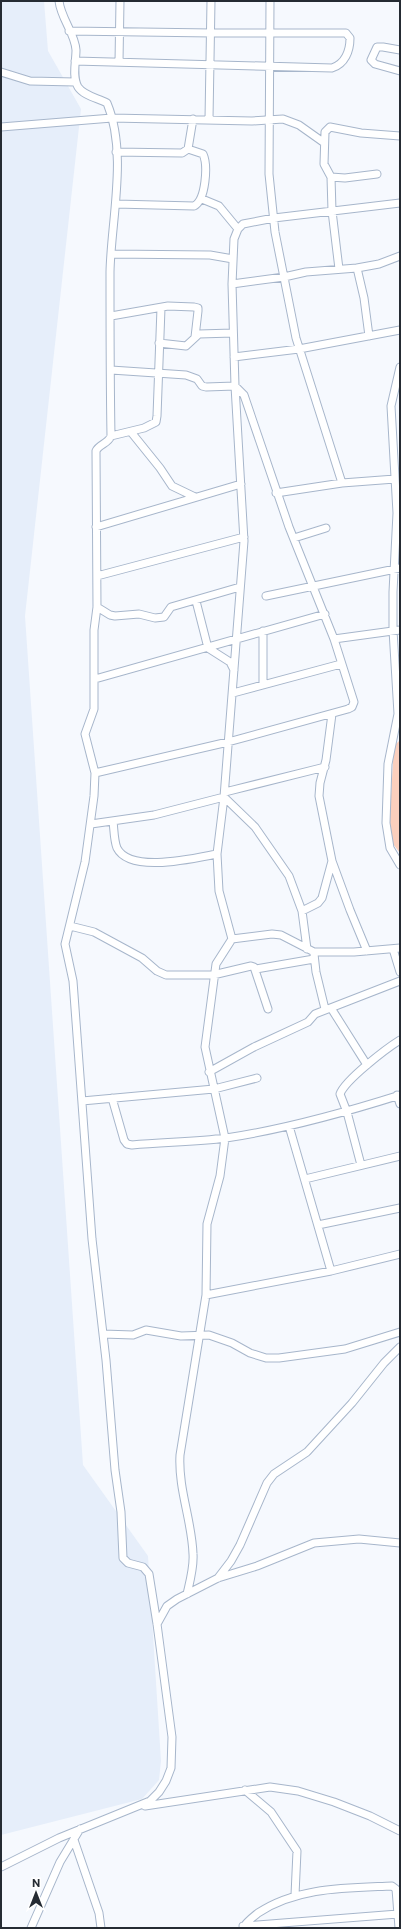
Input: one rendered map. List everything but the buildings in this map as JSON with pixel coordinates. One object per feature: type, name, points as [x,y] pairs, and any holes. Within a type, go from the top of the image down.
[{"type":"street","points":[[1,1867],[29,1852],[80,1829],[139,1807],[150,1801],[159,1792],[166,1781],[171,1768],[172,1737],[158,1624],[148,1574],[143,1567],[128,1563],[123,1558],[122,1512],[115,1470],[103,1334],[92,1239],[73,981],[64,944],[86,862],[94,796],[95,773],[85,734],[94,709],[94,630],[97,607],[96,451],[98,446],[105,443],[110,436],[111,254],[117,177],[112,118],[107,103],[78,89],[76,82],[74,40],[60,10],[59,1]]},
{"type":"street","points":[[119,62],[120,1]]},
{"type":"street","points":[[209,119],[212,33],[211,1]]},
{"type":"street","points":[[270,1],[268,66],[269,174],[274,218],[284,277],[299,349],[342,483]]},
{"type":"street","points":[[69,31],[346,33],[350,38],[350,47],[344,60],[337,67],[332,68],[75,61]]},
{"type":"street","points":[[400,50],[377,47],[371,60],[375,64],[400,71]]},
{"type":"street","points":[[1,72],[30,81],[76,82]]},
{"type":"street","points":[[1,127],[112,118],[291,120],[323,142]]},
{"type":"street","points":[[116,152],[182,153],[188,149],[194,119]]},
{"type":"street","points":[[339,269],[332,211],[331,177],[324,164],[324,132],[330,127],[361,133],[400,136]]},
{"type":"street","points":[[116,204],[194,206],[202,199],[205,159],[203,154],[188,149]]},
{"type":"street","points":[[331,177],[345,178],[377,174]]},
{"type":"street","points":[[202,199],[219,206],[238,229]]},
{"type":"street","points":[[187,1594],[194,1554],[179,1470],[206,1295],[207,1224],[220,1176],[225,1138],[209,1072],[205,1047],[209,1028],[216,964],[232,939],[219,892],[217,854],[233,693],[244,537],[233,333],[232,284],[234,239],[238,229],[244,224],[274,218],[400,202]]},
{"type":"street","points":[[111,254],[210,255],[233,259]]},
{"type":"street","points":[[232,284],[284,277],[306,272],[357,268],[379,264],[400,256]]},
{"type":"street","points":[[357,268],[365,306],[369,336]]},
{"type":"street","points":[[111,316],[161,308],[198,308],[195,337]]},
{"type":"street","points":[[110,436],[131,432],[152,425],[156,422],[161,308]]},
{"type":"street","points":[[234,357],[299,349],[400,330]]},
{"type":"street","points":[[159,343],[186,346],[199,334],[233,333]]},
{"type":"street","points":[[400,367],[391,406],[399,532],[396,630],[398,714],[397,735],[388,764],[386,823],[390,848],[400,865]]},
{"type":"street","points":[[95,773],[228,742],[332,714],[352,707],[354,702],[325,614],[276,493],[248,403],[244,395],[235,386],[206,387],[191,376],[110,370]]},
{"type":"street","points":[[131,432],[160,468],[172,486],[195,497]]},
{"type":"street","points":[[393,442],[400,439]]},
{"type":"street","points":[[276,493],[342,483],[397,482]]},
{"type":"street","points":[[96,527],[241,484]]},
{"type":"street","points":[[294,538],[326,528]]},
{"type":"street","points":[[96,576],[244,537]]},
{"type":"street","points":[[266,596],[397,569]]},
{"type":"street","points":[[97,607],[110,615],[115,616],[143,615],[158,618],[164,617],[171,607],[240,587]]},
{"type":"street","points":[[196,601],[208,648],[230,662],[234,671]]},
{"type":"street","points":[[95,679],[325,614]]},
{"type":"street","points":[[334,639],[396,630]]},
{"type":"street","points":[[263,631],[263,685]]},
{"type":"street","points":[[233,693],[341,664]]},
{"type":"street","points":[[332,714],[325,767],[320,783],[319,796],[332,861],[367,951]]},
{"type":"street","points":[[91,824],[154,815],[325,767]]},
{"type":"street","points":[[224,795],[255,827],[289,876],[302,911],[328,1009],[367,1065]]},
{"type":"street","points":[[112,821],[117,848],[123,855],[134,860],[162,864],[217,854]]},
{"type":"street","points":[[302,911],[318,903],[322,898],[332,861]]},
{"type":"street","points":[[70,926],[94,932],[142,958],[157,971],[166,975],[214,975],[251,966],[256,969],[268,1009]]},
{"type":"street","points":[[232,939],[272,934],[281,935],[312,953]]},
{"type":"street","points":[[256,969],[312,953],[367,951],[396,948],[400,972]]},
{"type":"street","points":[[209,1072],[254,1047],[308,1022],[315,1014],[400,981]]},
{"type":"street","points":[[361,1165],[347,1112],[341,1098],[341,1091],[386,1048],[400,1040]]},
{"type":"street","points":[[82,1101],[214,1088],[257,1078]]},
{"type":"street","points":[[112,1098],[124,1140],[127,1144],[225,1138],[289,1126],[347,1112],[399,1095],[400,1104]]},
{"type":"street","points":[[289,1126],[331,1271]]},
{"type":"street","points":[[305,1179],[400,1156]]},
{"type":"street","points":[[318,1225],[400,1208]]},
{"type":"street","points":[[206,1295],[331,1271],[400,1254]]},
{"type":"street","points":[[103,1334],[133,1336],[146,1330],[181,1336],[210,1335],[232,1343],[250,1353],[266,1358],[279,1358],[345,1349],[400,1332]]},
{"type":"street","points":[[218,1578],[231,1561],[240,1545],[267,1483],[274,1474],[306,1452],[352,1403],[384,1363],[400,1347]]},
{"type":"street","points":[[158,1624],[167,1606],[187,1594],[218,1578],[257,1566],[314,1543],[359,1539],[400,1544]]},
{"type":"street","points":[[139,1807],[245,1790],[270,1788],[298,1791],[334,1802],[370,1816],[400,1831]]},
{"type":"street","points":[[245,1790],[271,1812],[297,1851],[295,1895]]},
{"type":"street","points":[[31,1928],[60,1862],[80,1829]]},
{"type":"street","points":[[74,1840],[99,1913],[101,1928]]},
{"type":"street","points":[[243,1927],[269,1906],[295,1895],[312,1891],[394,1886],[397,1890],[399,1928]]},
{"type":"street","points":[[243,1927],[398,1914]]},
{"type":"shaded area","points":[[1,1],[44,1],[48,51],[81,109],[25,616],[83,1465],[148,1556],[161,1761],[159,1780],[142,1799],[1,1835]]},
{"type":"shaded area","points":[[400,740],[400,853],[393,844],[389,829],[394,746]]}]
